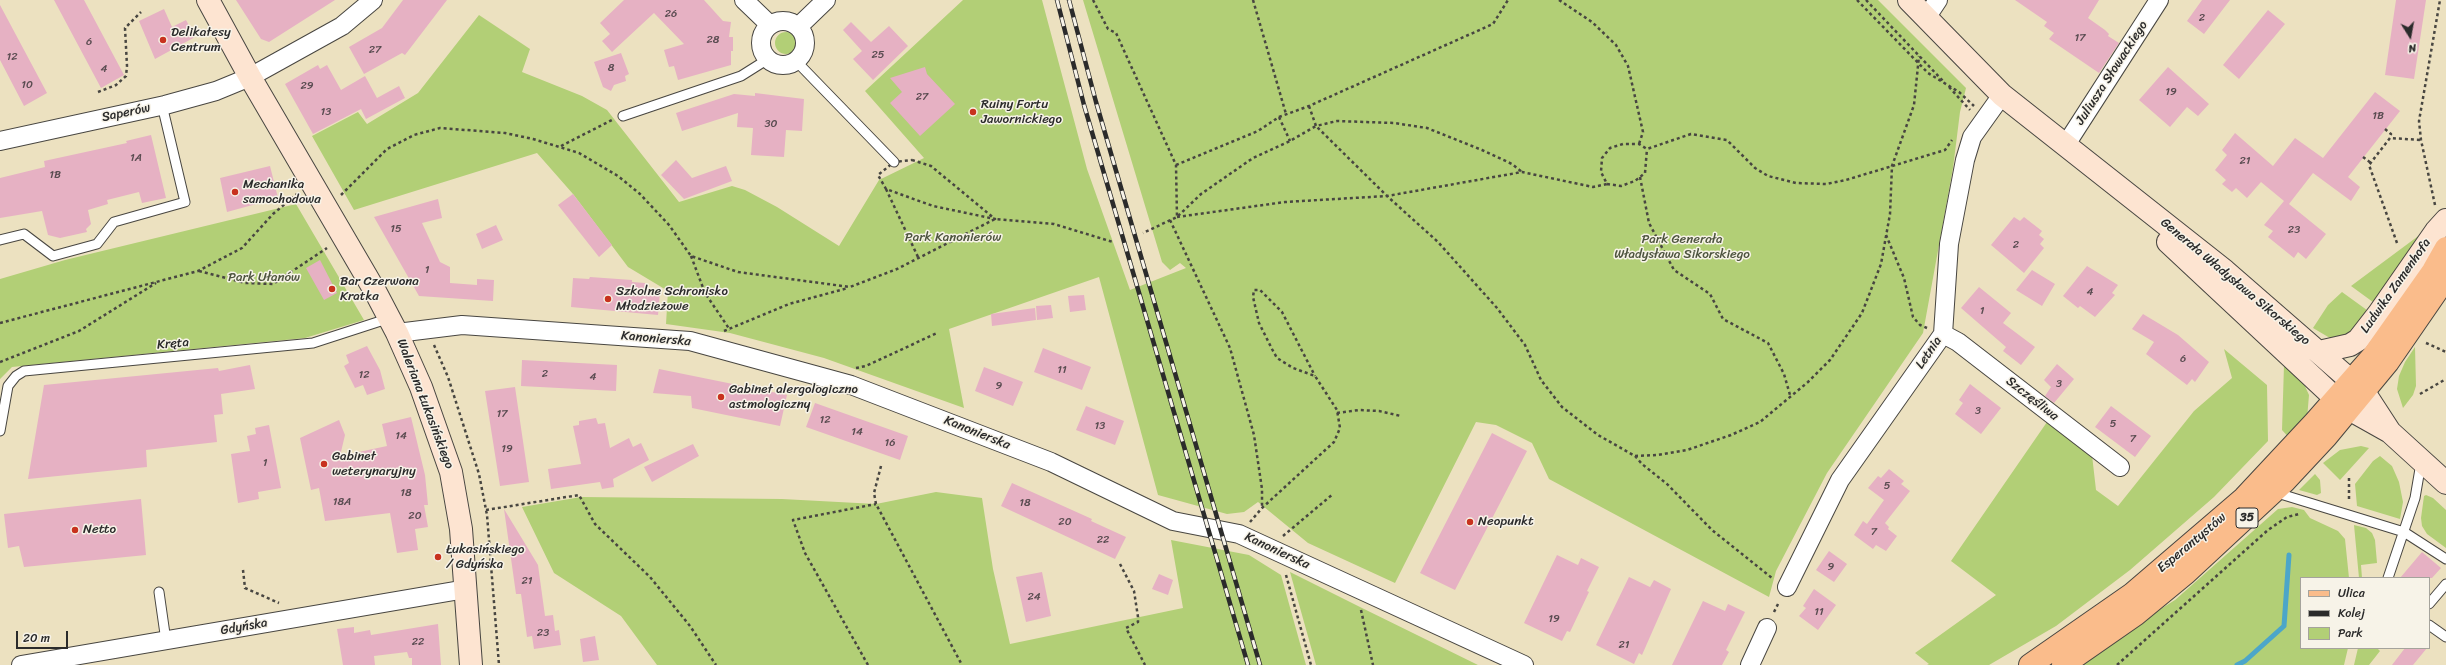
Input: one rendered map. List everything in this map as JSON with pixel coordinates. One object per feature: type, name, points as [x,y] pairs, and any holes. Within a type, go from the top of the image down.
[{"type":"main road","name":"Ludwika Zamenhofa","points":[[2358,386],[2446,248]]},
{"type":"main road","name":"35","points":[[2342,404],[2358,386],[2405,340],[2446,278]]},
{"type":"main road","name":"Esperantystów","points":[[2063,665],[2135,615],[2186,574],[2274,492],[2307,458],[2342,404]]},
{"type":"main road","name":"Esperantystów","points":[[2030,665],[2132,594],[2215,524],[2342,404]]},
{"type":"street","name":"Waleriana Łukasińskiego","points":[[208,0],[250,77],[393,325],[421,387],[451,472],[461,529],[471,665]]},
{"type":"street","name":"Saperów","points":[[0,141],[162,105],[216,91],[250,77],[342,26],[373,0]]},
{"type":"street","points":[[744,0],[770,25]]},
{"type":"street","points":[[798,27],[826,0]]},
{"type":"street","name":"Generała Władysława Sikorskiego","points":[[1909,0],[2002,95],[2065,146],[2225,270],[2358,386],[2390,432]]},
{"type":"street","points":[[1926,18],[1938,0]]},
{"type":"street","name":"Juliusza Słowackiego","points":[[2065,146],[2158,0]]},
{"type":"street","points":[[785,21],[798,27],[805,41],[802,55],[796,61],[782,65],[768,59],[761,45],[765,30],[770,25],[785,21]]},
{"type":"street","name":"Letnia","points":[[1787,587],[1840,480],[1943,334],[1949,244],[1964,160],[1972,137],[2002,95]]},
{"type":"street","name":"Generała Władysława Sikorskiego","points":[[2065,146],[2342,404],[2390,432],[2446,483]]},
{"type":"street","name":"Ludwika Zamenhofa","points":[[2319,352],[2350,345],[2358,340],[2379,313],[2436,231],[2441,214]]},
{"type":"street","name":"Kanonierska","points":[[393,325],[462,325],[690,341],[851,385],[1051,462],[1171,520],[1239,534],[1524,665]]},
{"type":"street","name":"Szczęśliwa","points":[[1943,334],[1958,342],[2120,466]]},
{"type":"street","name":"Gdyńska","points":[[20,665],[80,660],[166,641],[466,589]]},
{"type":"street","points":[[1750,665],[1767,628]]},
{"type":"lane","points":[[623,116],[741,76],[768,59]]},
{"type":"lane","points":[[796,61],[894,162]]},
{"type":"lane","points":[[0,240],[24,234],[53,256],[97,244],[114,222],[185,202],[162,105]]},
{"type":"lane","name":"Kręta","points":[[0,431],[8,386],[16,376],[24,371],[313,343],[393,325]]},
{"type":"lane","points":[[2388,577],[2415,498],[2421,459]]},
{"type":"lane","points":[[2274,492],[2404,532],[2446,560]]},
{"type":"lane","points":[[2430,603],[2446,584]]},
{"type":"lane","points":[[159,592],[166,641]]},
{"type":"lane","points":[[2430,626],[2446,637]]},
{"type":"path","points":[[1093,0],[1108,30],[1116,32],[1176,164],[1177,217]]},
{"type":"path","points":[[1253,0],[1286,114]]},
{"type":"path","points":[[1176,164],[1258,131],[1279,117],[1309,106],[1493,24],[1508,0]]},
{"type":"path","points":[[1559,0],[1592,22],[1616,45],[1628,66],[1636,94],[1643,132],[1638,144]]},
{"type":"path","points":[[1857,0],[1928,73],[1945,84],[1986,117]]},
{"type":"path","points":[[1866,0],[1971,112],[1986,117]]},
{"type":"path","points":[[2440,0],[2419,121],[2421,140],[2441,214]]},
{"type":"path","points":[[98,92],[123,80],[127,66],[125,28],[141,12]]},
{"type":"path","points":[[1635,456],[1657,455],[1687,450],[1731,435],[1760,422],[1790,395],[1808,382],[1830,360],[1862,313],[1881,264],[1890,214],[1892,166],[1914,105],[1919,56]]},
{"type":"path","points":[[1309,106],[1316,126],[1387,196],[1438,242],[1498,308],[1525,345],[1541,380],[1562,407],[1598,435],[1635,456],[1642,464],[1667,484],[1712,530],[1765,573],[1787,587]]},
{"type":"path","points":[[1279,117],[1290,141]]},
{"type":"path","points":[[1177,217],[1201,194],[1252,158],[1290,141],[1316,126],[1337,121],[1394,123],[1427,128],[1512,164],[1522,172]]},
{"type":"path","points":[[560,146],[606,122]]},
{"type":"path","points":[[341,196],[387,149],[414,135],[440,128],[505,133],[560,146],[579,153],[618,176],[640,194],[669,225],[691,256],[705,292],[730,330]]},
{"type":"path","points":[[2386,129],[2391,134],[2390,138],[2369,165],[2397,242]]},
{"type":"path","points":[[1608,184],[1601,172],[1602,158],[1610,148],[1624,144],[1638,144],[1647,149],[1691,134],[1727,140],[1754,168],[1768,176],[1796,183],[1826,184],[1846,180],[1945,150],[1954,137]]},
{"type":"path","points":[[2390,138],[2421,140]]},
{"type":"path","points":[[1143,232],[1177,217],[1285,202],[1387,196],[1522,172],[1593,187],[1608,184],[1621,186],[1645,173],[1647,149]]},
{"type":"path","points":[[2363,157],[2371,163]]},
{"type":"path","points":[[912,160],[930,166],[995,219]]},
{"type":"path","points":[[894,162],[878,175],[918,257]]},
{"type":"path","points":[[1640,177],[1649,223],[1674,270],[1710,294],[1723,319],[1768,343],[1784,374],[1790,395]]},
{"type":"path","points":[[886,189],[933,206],[995,219],[1054,224],[1113,242]]},
{"type":"path","points":[[0,323],[198,271],[242,248],[273,214],[298,194]]},
{"type":"path","points":[[720,333],[789,304],[850,287],[897,269],[995,219]]},
{"type":"path","points":[[1170,220],[1230,348],[1254,436],[1262,489],[1262,508]]},
{"type":"path","points":[[1886,234],[1904,278],[1913,317],[1920,325],[1943,334]]},
{"type":"path","points":[[198,271],[245,283],[273,284],[329,247]]},
{"type":"path","points":[[691,256],[738,272],[850,287]]},
{"type":"path","points":[[0,362],[79,331],[158,282]]},
{"type":"path","points":[[1239,534],[1262,508],[1334,442],[1340,428],[1337,413],[1315,376],[1282,312],[1260,290],[1254,290],[1253,297],[1259,323],[1277,358],[1293,368],[1315,376]]},
{"type":"path","points":[[852,368],[866,366],[938,333]]},
{"type":"path","points":[[2426,343],[2446,352]]},
{"type":"path","points":[[2420,394],[2446,379]]},
{"type":"path","points":[[1337,413],[1360,410],[1380,411],[1402,416]]},
{"type":"path","points":[[881,466],[874,493],[876,504],[962,665]]},
{"type":"path","points":[[486,510],[579,494],[595,524],[650,577],[690,626],[716,665]]},
{"type":"path","points":[[1311,665],[1274,550],[1333,494]]},
{"type":"path","points":[[868,665],[806,553],[793,520],[876,504]]},
{"type":"path","points":[[2117,665],[2268,530],[2288,517],[2305,514]]},
{"type":"path","points":[[1120,564],[1134,591],[1138,617],[1138,622],[1126,628],[1145,665]]},
{"type":"path","points":[[243,570],[246,588],[285,606]]},
{"type":"path","points":[[1366,592],[1360,607],[1373,665]]},
{"type":"path","points":[[497,642],[499,665]]},
{"type":"green space","name":"Park Generała Władysława Sikorskiego","points":[[963,0],[1042,0],[1087,169],[1130,290],[1186,268],[1180,263],[1170,270],[1162,262],[1083,0],[1878,0],[1966,88],[1960,112],[1953,168],[1923,333],[1827,473],[1776,571],[1769,597],[1549,479],[1532,443],[1496,425],[1476,422],[1395,583],[1308,543],[1258,502],[1244,512],[1227,514],[1158,495],[1099,277],[949,329],[964,408],[824,358],[730,333],[666,324],[668,291],[628,267],[573,194],[537,153],[354,210],[312,136],[358,112],[367,124],[418,93],[479,15],[530,49],[522,72],[582,96],[607,110],[679,202],[732,186],[745,190],[777,207],[839,246],[879,180],[924,158],[865,91]]},
{"type":"green space","points":[[786,32],[794,35],[797,43],[794,51],[786,54],[778,51],[775,43],[778,35]]},
{"type":"green space","name":"Park Ułanów","points":[[296,204],[364,320],[305,338],[12,367],[0,379],[0,279],[65,260]]},
{"type":"green space","points":[[2425,231],[2377,305],[2351,286]]},
{"type":"green space","points":[[2342,292],[2371,313],[2361,328],[2335,341],[2313,328],[2328,305]]},
{"type":"green space","points":[[2415,347],[2416,386],[2413,395],[2403,408],[2397,389],[2399,376],[2405,362]]},
{"type":"green space","points":[[2224,349],[2267,385],[2268,441],[2214,497],[2130,570],[2056,626],[1989,665],[1927,665],[1929,664],[1915,653],[1996,595],[1951,561],[2047,422],[2092,455],[2096,490],[2118,506],[2194,411],[2232,378]]},
{"type":"green space","points":[[2284,365],[2304,384],[2309,395],[2307,419],[2292,441],[2282,430]]},
{"type":"green space","points":[[2361,446],[2369,448],[2340,480],[2323,463],[2340,450]]},
{"type":"green space","points":[[2380,456],[2392,466],[2399,482],[2403,502],[2400,519],[2357,506],[2355,484],[2373,461]]},
{"type":"green space","points":[[2315,474],[2320,480],[2321,493],[2317,495],[2299,490]]},
{"type":"green space","points":[[936,492],[982,498],[993,569],[1010,644],[1183,608],[1171,540],[1249,555],[1281,575],[1306,665],[657,665],[621,616],[554,573],[522,507],[581,497],[782,499],[876,504]]},
{"type":"green space","points":[[2426,495],[2433,498],[2446,510],[2446,548],[2427,534],[2422,526],[2421,518],[2424,496]]},
{"type":"green space","points":[[2292,507],[2304,510],[2310,518],[2338,531],[2345,539],[2349,577],[2300,577],[2300,649],[2348,649],[2344,665],[2079,665],[2135,625],[2175,600],[2278,509]]},
{"type":"green space","points":[[2354,525],[2366,528],[2372,533],[2375,540],[2377,563],[2361,565],[2362,577],[2359,577]]},
{"type":"green space","points":[[1290,572],[1360,607],[1478,665],[1316,665]]},
{"type":"green space","points":[[2358,649],[2378,649],[2380,651],[2369,665],[2354,665]]},
{"type":"building","points":[[54,0],[84,0],[124,75],[101,88]]},
{"type":"building","points":[[236,0],[335,0],[269,42],[261,39]]},
{"type":"building","points":[[403,0],[447,0],[405,55],[402,53],[364,74],[349,47],[382,28]]},
{"type":"building","points":[[624,0],[704,0],[723,21],[731,22],[729,37],[733,37],[733,51],[731,51],[731,65],[678,80],[674,66],[669,67],[664,50],[684,44],[654,13],[612,52],[602,41],[610,34],[600,23]]},
{"type":"building","points":[[2015,0],[2099,0],[2088,18],[2105,30],[2109,34],[2108,36],[2119,43],[2099,73],[2049,39],[2054,33],[2044,26],[2047,22]]},
{"type":"building","points":[[2202,0],[2230,0],[2204,34],[2187,21]]},
{"type":"building","points":[[2396,0],[2426,0],[2414,79],[2385,75]]},
{"type":"building","points":[[0,5],[47,93],[24,106],[0,60]]},
{"type":"building","name":"Delikatesy Centrum","points":[[164,9],[172,27],[186,20],[195,37],[155,59],[139,21]]},
{"type":"building","points":[[2268,10],[2285,24],[2239,79],[2223,65]]},
{"type":"building","points":[[851,22],[871,42],[889,26],[908,46],[873,80],[853,59],[862,51],[843,30]]},
{"type":"building","points":[[621,53],[629,74],[625,76],[626,81],[614,85],[611,91],[603,87],[594,62]]},
{"type":"building","points":[[318,65],[320,69],[327,65],[341,90],[365,76],[377,98],[399,86],[405,98],[366,119],[361,109],[313,134],[285,84]]},
{"type":"building","points":[[925,67],[927,74],[955,104],[920,136],[890,103],[902,92],[890,78]]},
{"type":"building","points":[[2168,67],[2209,104],[2198,116],[2187,107],[2170,127],[2139,100]]},
{"type":"building","points":[[2375,92],[2400,111],[2348,177],[2360,187],[2351,201],[2313,173],[2289,204],[2326,234],[2306,259],[2298,252],[2294,258],[2268,237],[2273,231],[2264,225],[2284,201],[2261,182],[2247,198],[2236,188],[2232,192],[2222,184],[2226,180],[2215,170],[2227,155],[2222,150],[2235,133],[2273,166],[2295,138],[2323,158]]},
{"type":"building","points":[[755,93],[804,99],[802,131],[786,130],[784,157],[751,155],[753,128],[737,127],[738,113],[682,131],[676,113],[734,94],[755,96]]},
{"type":"building","points":[[151,135],[166,198],[142,203],[139,192],[107,200],[108,204],[88,210],[91,224],[86,229],[87,232],[60,238],[48,235],[42,211],[0,218],[0,178],[45,167],[44,161],[127,143],[126,141]]},
{"type":"building","points":[[676,160],[692,178],[726,166],[732,181],[684,199],[661,175]]},
{"type":"building","points":[[270,166],[278,198],[227,212],[220,178]]},
{"type":"building","points":[[573,194],[612,245],[599,257],[558,205]]},
{"type":"building","points":[[438,199],[442,218],[422,223],[440,262],[450,267],[450,283],[477,285],[477,279],[494,280],[493,301],[419,296],[374,217]]},
{"type":"building","points":[[2014,217],[2020,221],[2024,217],[2042,231],[2039,235],[2044,239],[2040,244],[2044,248],[2024,273],[1991,245]]},
{"type":"building","points":[[496,225],[503,240],[482,249],[476,234]]},
{"type":"building","points":[[320,260],[337,293],[324,300],[306,268]]},
{"type":"building","points":[[2087,266],[2118,285],[2112,293],[2115,295],[2095,317],[2080,306],[2078,308],[2063,296]]},
{"type":"building","points":[[2032,270],[2055,284],[2042,306],[2016,290]]},
{"type":"building","name":"Szkolne Schronisko Młodzieżowe","points":[[590,277],[632,280],[632,282],[645,283],[645,290],[660,292],[658,315],[571,307],[573,278],[589,279]]},
{"type":"building","points":[[1979,287],[2011,313],[2003,323],[2035,347],[2021,365],[2003,351],[2006,347],[1961,308]]},
{"type":"building","points":[[1084,295],[1086,310],[1070,312],[1068,296]]},
{"type":"building","points":[[1051,305],[1053,318],[1037,320],[1036,306]]},
{"type":"building","points":[[1035,308],[1036,320],[992,326],[991,314]]},
{"type":"building","points":[[2143,314],[2178,335],[2209,362],[2195,382],[2192,379],[2187,385],[2146,354],[2154,342],[2132,329]]},
{"type":"building","points":[[367,346],[380,370],[385,389],[367,395],[363,385],[355,388],[344,366],[349,363],[346,355]]},
{"type":"building","points":[[1043,348],[1091,367],[1082,390],[1034,372]]},
{"type":"building","points":[[522,360],[617,365],[616,391],[521,386]]},
{"type":"building","points":[[2057,364],[2074,379],[2054,403],[2045,396],[2051,387],[2044,380]]},
{"type":"building","points":[[250,365],[255,389],[221,394],[223,414],[214,415],[217,442],[146,450],[147,467],[28,479],[44,385],[218,368],[219,371]]},
{"type":"building","points":[[984,367],[1023,382],[1013,406],[975,391]]},
{"type":"building","points":[[659,369],[787,395],[780,426],[692,408],[691,396],[653,393]]},
{"type":"building","points":[[1970,384],[2001,408],[1981,434],[1955,414],[1963,403],[1959,400]]},
{"type":"building","points":[[515,387],[529,482],[500,486],[485,391]]},
{"type":"building","points":[[815,403],[908,436],[900,460],[806,427]]},
{"type":"building","points":[[1086,406],[1124,421],[1115,445],[1076,430]]},
{"type":"building","points":[[2111,406],[2151,436],[2135,457],[2095,427]]},
{"type":"building","points":[[411,417],[425,475],[428,505],[424,505],[428,527],[415,529],[418,550],[397,553],[390,513],[325,521],[319,488],[311,490],[300,438],[339,420],[345,435],[340,456],[387,446],[382,424]]},
{"type":"building","points":[[596,418],[598,424],[605,423],[610,448],[629,438],[633,447],[641,443],[649,460],[613,479],[614,487],[602,489],[600,482],[551,489],[548,469],[581,464],[573,426],[579,425],[579,421]]},
{"type":"building","points":[[269,425],[281,488],[258,492],[259,499],[238,503],[231,454],[250,451],[247,436],[256,434],[255,428]]},
{"type":"building","points":[[1492,433],[1527,451],[1455,590],[1420,573]]},
{"type":"building","points":[[693,444],[699,456],[652,482],[644,467]]},
{"type":"building","points":[[1889,469],[1904,481],[1901,484],[1910,491],[1885,523],[1889,527],[1888,529],[1897,536],[1886,551],[1876,545],[1873,549],[1854,535],[1863,521],[1867,524],[1884,500],[1868,488],[1878,476],[1881,478]]},
{"type":"building","points":[[1012,483],[1092,519],[1091,521],[1126,537],[1115,559],[1001,506]]},
{"type":"building","name":"Netto","points":[[141,499],[146,555],[24,567],[19,546],[8,548],[4,514]]},
{"type":"building","points":[[504,509],[538,565],[545,616],[553,615],[555,631],[559,630],[561,645],[534,649],[532,636],[527,637],[521,594],[516,594]]},
{"type":"building","points":[[1829,551],[1847,564],[1834,582],[1816,570]]},
{"type":"building","points":[[2422,552],[2441,568],[2432,578],[2401,577]]},
{"type":"building","points":[[1557,555],[1578,565],[1581,558],[1599,567],[1570,632],[1567,631],[1562,641],[1524,623]]},
{"type":"building","points":[[1042,572],[1051,616],[1026,622],[1016,577]]},
{"type":"building","points":[[1159,574],[1173,580],[1168,595],[1152,589]]},
{"type":"building","points":[[1629,577],[1650,587],[1654,580],[1671,589],[1642,655],[1639,653],[1634,664],[1596,645]]},
{"type":"building","points":[[1814,589],[1836,605],[1818,630],[1799,616],[1806,608],[1803,606]]},
{"type":"building","points":[[1703,601],[1725,611],[1728,604],[1745,612],[1726,650],[1729,652],[1722,665],[1672,665]]},
{"type":"building","points":[[438,624],[441,665],[412,665],[412,658],[409,658],[407,652],[374,656],[375,665],[343,665],[337,629],[354,627],[354,633],[370,630],[371,635]]},
{"type":"building","points":[[595,636],[599,660],[583,662],[580,639]]},
{"type":"building","points":[[2404,649],[2426,649],[2413,665],[2392,665]]},
{"type":"waterway","points":[[2237,665],[2245,661],[2284,626],[2289,555]]},
{"type":"railway","points":[[1057,0],[1084,105],[1248,665]]},
{"type":"railway","points":[[1069,0],[1096,102],[1260,665]]},
{"type":"place","name":"Delikatesy Centrum","points":[[163,40]]},
{"type":"place","name":"Ruiny Fortu Jawornickiego","points":[[973,112]]},
{"type":"place","name":"Mechanika samochodowa","points":[[235,192]]},
{"type":"place","name":"Bar Czerwona Kratka","points":[[332,289]]},
{"type":"place","name":"Szkolne Schronisko Młodzieżowe","points":[[608,299]]},
{"type":"place","name":"Gabinet alergologiczno astmologiczny","points":[[721,397]]},
{"type":"place","name":"Gabinet weterynaryjny","points":[[324,464]]},
{"type":"place","name":"Neopunkt","points":[[1470,522]]},
{"type":"place","name":"Netto","points":[[75,530]]},
{"type":"place","name":"Łukasińskiego / Gdyńska","points":[[438,557]]},
{"type":"park label","name":"Park Kanonierów","points":[[953,238]]}]
